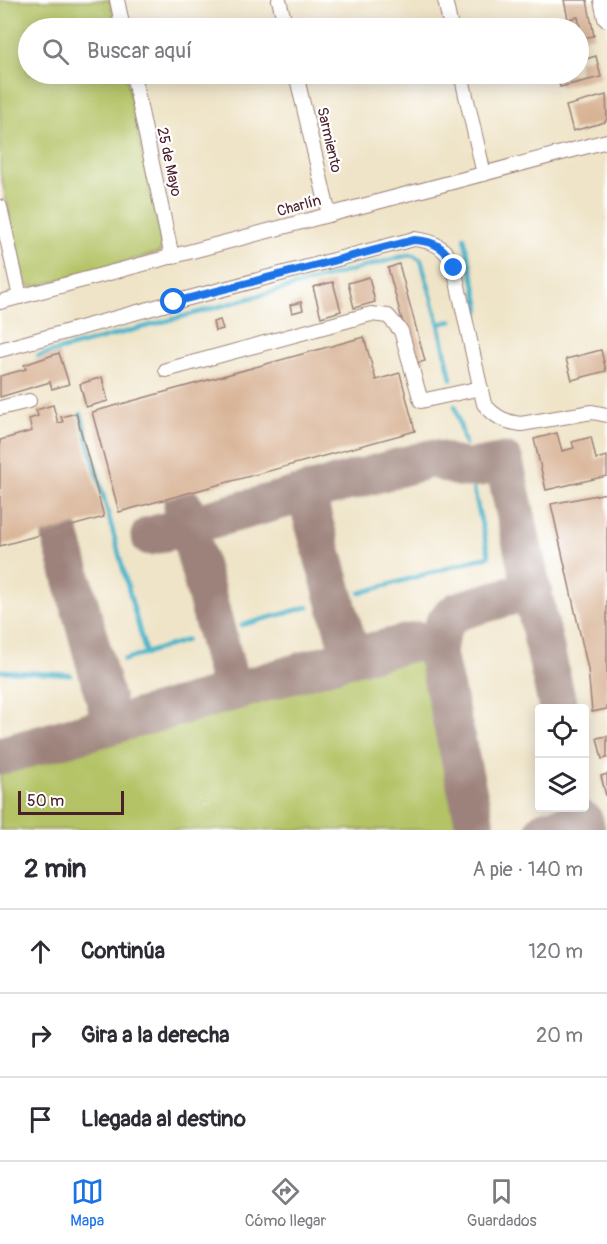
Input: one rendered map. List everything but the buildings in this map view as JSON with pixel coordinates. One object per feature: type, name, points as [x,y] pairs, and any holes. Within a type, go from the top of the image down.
[{"type":"main road","points":[[603,0],[607,18]]},
{"type":"street","points":[[117,0],[121,18]]},
{"type":"street","points":[[279,0],[284,18]]},
{"type":"street","points":[[445,0],[449,18]]},
{"type":"street","name":"25 de Mayo","points":[[135,84],[172,257]]},
{"type":"street","name":"Sarmiento","points":[[298,84],[329,215]]},
{"type":"street","points":[[463,84],[484,174]]},
{"type":"street","name":"Charlín","points":[[0,302],[607,141]]},
{"type":"street","points":[[0,207],[20,297]]},
{"type":"street","points":[[0,350],[403,242],[426,240],[437,245],[450,257],[484,404],[491,412],[499,418],[521,424],[592,412],[607,415]]},
{"type":"street","points":[[166,370],[371,314],[388,316],[401,331],[421,401],[481,388]]},
{"type":"street","points":[[0,408],[29,401]]},
{"type":"green space","points":[[0,0],[110,0],[114,18],[18,18],[18,84],[128,84],[162,246],[161,251],[34,287],[29,286],[25,282],[0,172]]},
{"type":"green space","points":[[407,659],[415,659],[427,670],[461,830],[0,830],[0,772]]},
{"type":"waterway","points":[[464,237],[480,308],[478,313]]},
{"type":"waterway","points":[[38,356],[408,255],[421,260],[439,324],[451,379]]},
{"type":"waterway","points":[[439,324],[452,321]]},
{"type":"waterway","points":[[455,406],[465,444]]},
{"type":"waterway","points":[[81,414],[146,654]]},
{"type":"waterway","points":[[360,593],[489,556],[474,490]]},
{"type":"waterway","points":[[242,625],[308,607]]},
{"type":"waterway","points":[[124,660],[187,640]]},
{"type":"waterway","points":[[0,671],[71,675]]},
{"type":"taxiway","points":[[150,536],[430,459],[465,468],[504,462],[557,704]]},
{"type":"taxiway","points":[[306,494],[351,657]]},
{"type":"taxiway","points":[[183,506],[232,692]]},
{"type":"taxiway","points":[[61,537],[112,724]]},
{"type":"taxiway","points":[[476,830],[437,654],[440,635],[444,624],[458,611],[532,590]]},
{"type":"taxiway","points":[[0,756],[351,657],[418,641],[426,643],[437,654]]},
{"type":"taxiway","points":[[545,830],[584,821],[586,830]]},
{"type":"route","points":[[174,302],[414,240],[426,240],[437,245],[450,257],[454,268]]}]
